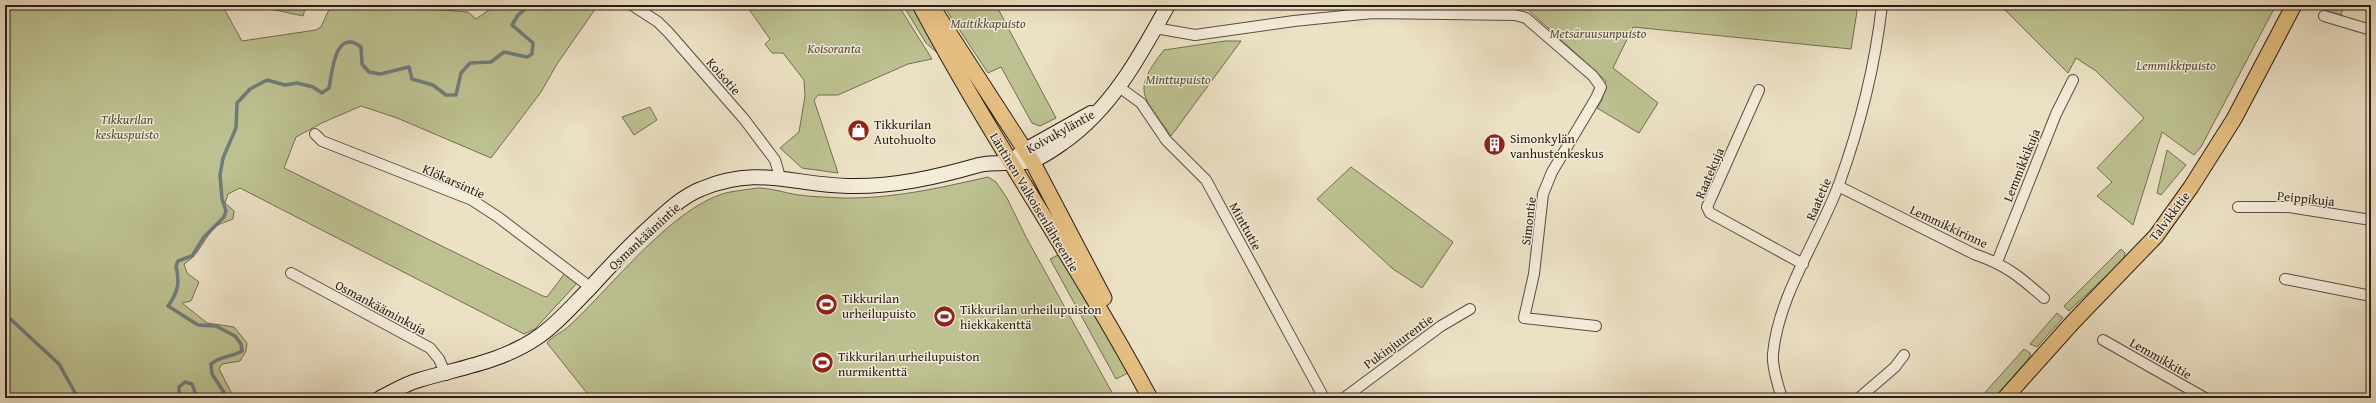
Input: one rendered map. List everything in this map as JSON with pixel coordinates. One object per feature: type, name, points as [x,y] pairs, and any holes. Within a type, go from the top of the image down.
[{"type":"main road","name":"Läntinen Valkoisenlähteentie","points":[[920,5],[1066,256],[1094,298],[1150,398]]},
{"type":"main road","name":"Läntinen Valkoisenlähteentie","points":[[931,5],[1028,155],[1158,398]]},
{"type":"main road","name":"Talvikkitie","points":[[2004,398],[2073,322],[2156,236],[2191,187],[2234,119],[2294,5]]},
{"type":"street","name":"Koisotie","points":[[632,5],[658,22],[669,33],[744,119],[775,160],[780,177]]},
{"type":"street","name":"Koivukyläntie","points":[[1011,162],[1028,155],[1052,151],[1077,133],[1128,76],[1168,5]]},
{"type":"street","name":"Raatetie","points":[[1782,398],[1772,355],[1778,324],[1838,186],[1869,88],[1877,48],[1882,5]]},
{"type":"street","name":"Simontie","points":[[1156,28],[1195,35],[1294,21],[1373,13],[1515,15],[1526,18],[1593,76],[1601,87],[1552,172],[1543,194],[1534,274],[1524,318],[1596,326]]},
{"type":"street","points":[[2324,16],[2371,30]]},
{"type":"street","name":"Lemmikkikuja","points":[[1997,262],[2056,114],[2073,80]]},
{"type":"street","name":"Minttutie","points":[[1119,87],[1141,103],[1166,140],[1206,180],[1324,398]]},
{"type":"street","name":"Raatekuja","points":[[1759,90],[1707,207],[1710,213],[1803,264]]},
{"type":"street","name":"Klökarsintie","points":[[315,134],[322,141],[472,200],[498,217],[590,287]]},
{"type":"street","name":"Osmankäämintie","points":[[380,398],[397,394],[418,381],[446,375],[500,357],[521,348],[558,321],[661,217],[699,190],[741,177],[780,177],[825,184],[876,186],[941,176],[986,164],[1011,162]]},
{"type":"street","name":"Lemmikkirinne","points":[[1838,186],[1974,254],[1997,262],[2019,274],[2044,298]]},
{"type":"street","name":"Peippikuja","points":[[2238,207],[2288,207],[2371,220]]},
{"type":"street","name":"Osmankääminkuja","points":[[291,273],[430,348],[439,359],[446,375]]},
{"type":"street","points":[[2285,278],[2371,296]]},
{"type":"street","name":"Pukinjuurentie","points":[[1344,398],[1441,326],[1470,309]]},
{"type":"street","name":"Lemmikkitie","points":[[2103,340],[2205,398]]},
{"type":"street","points":[[1859,398],[1895,367],[1904,355]]},
{"type":"green space","name":"Tikkurilan keskuspuisto","points":[[5,5],[222,5],[242,41],[316,30],[321,27],[331,5],[430,5],[430,9],[468,12],[476,19],[495,6],[493,5],[598,5],[557,64],[541,92],[491,158],[397,118],[361,106],[322,123],[296,137],[284,168],[543,296],[547,297],[565,273],[578,282],[535,329],[524,334],[240,188],[228,194],[225,203],[234,211],[233,219],[218,225],[190,260],[184,264],[187,273],[199,282],[191,301],[182,303],[207,323],[234,327],[247,343],[246,351],[240,361],[222,364],[219,369],[231,392],[228,398],[5,398]]},
{"type":"green space","points":[[267,5],[306,5],[303,16],[266,8]]},
{"type":"green space","name":"Koisoranta","points":[[746,5],[898,5],[932,59],[908,64],[838,95],[818,95],[814,100],[838,173],[802,168],[780,148],[799,132],[805,96],[804,80],[783,53],[772,53],[765,44],[770,39]]},
{"type":"green space","points":[[903,5],[914,5],[941,56],[926,43]]},
{"type":"green space","name":"Maitikkapuisto","points":[[943,5],[996,5],[1056,118],[1040,126],[1032,123],[1001,67],[988,73]]},
{"type":"green space","name":"Metsäruusunpuisto","points":[[1586,5],[1858,5],[1851,49],[1633,27],[1613,68],[1658,103],[1639,133],[1597,108],[1602,100],[1606,81],[1524,6],[1580,7]]},
{"type":"green space","name":"Lemmikkipuisto","points":[[2000,5],[2276,5],[2201,147],[2194,155],[2162,132],[2133,225],[2097,196],[2112,182],[2097,168],[2144,118],[2096,71],[2076,58],[2068,73]]},
{"type":"green space","points":[[2313,5],[2344,5],[2341,15],[2315,7]]},
{"type":"green space","name":"Minttupuisto","points":[[1225,41],[1241,41],[1171,136],[1148,103],[1145,94],[1144,86],[1153,64],[1164,50]]},
{"type":"green space","points":[[650,107],[657,120],[634,135],[622,117]]},
{"type":"green space","points":[[2167,150],[2186,165],[2161,195],[2157,193]]},
{"type":"green space","points":[[1351,167],[1453,242],[1422,288],[1393,269],[1317,199]]},
{"type":"green space","name":"Tikkurilan urheilupuisto","points":[[988,177],[996,182],[1007,198],[1026,237],[1115,398],[591,398],[547,343],[569,326],[644,249],[666,229],[687,212],[709,199],[730,192],[757,188],[815,197],[879,197],[933,189]]},
{"type":"green space","points":[[2121,249],[2125,253],[2124,259],[2069,311],[2064,306]]},
{"type":"green space","points":[[1060,254],[1128,373],[1116,379],[1050,259]]},
{"type":"green space","points":[[2057,313],[2063,318],[2037,347],[2030,344]]},
{"type":"green space","points":[[2024,349],[2031,354],[2029,358],[1995,398],[1980,398]]},
{"type":"waterway","points":[[224,398],[225,394],[212,374],[211,364],[218,359],[242,351],[241,344],[235,336],[216,326],[198,325],[168,306],[176,292],[178,282],[176,266],[178,261],[192,256],[204,237],[224,217],[226,211],[222,199],[220,175],[223,158],[236,128],[237,103],[250,89],[267,80],[285,85],[297,83],[313,87],[322,93],[329,88],[336,54],[340,47],[345,43],[352,42],[361,47],[362,64],[369,72],[380,74],[409,67],[412,79],[433,85],[446,95],[456,95],[461,73],[470,63],[491,62],[504,52],[527,57],[532,54],[533,43],[512,25],[518,15],[530,5]]},
{"type":"waterway","points":[[5,314],[59,364],[78,398]]},
{"type":"waterway","points":[[179,398],[179,387],[185,382],[192,384],[197,398]]},
{"type":"place","name":"Tikkurilan Autohuolto","points":[[858,131]]},
{"type":"place","name":"Simonkylän vanhustenkeskus","points":[[1495,145]]},
{"type":"place","name":"Tikkurilan urheilupuisto","points":[[826,305]]},
{"type":"place","name":"Tikkurilan urheilupuiston hiekkakenttä","points":[[945,316]]},
{"type":"place","name":"Tikkurilan urheilupuiston nurmikenttä","points":[[822,363]]}]
